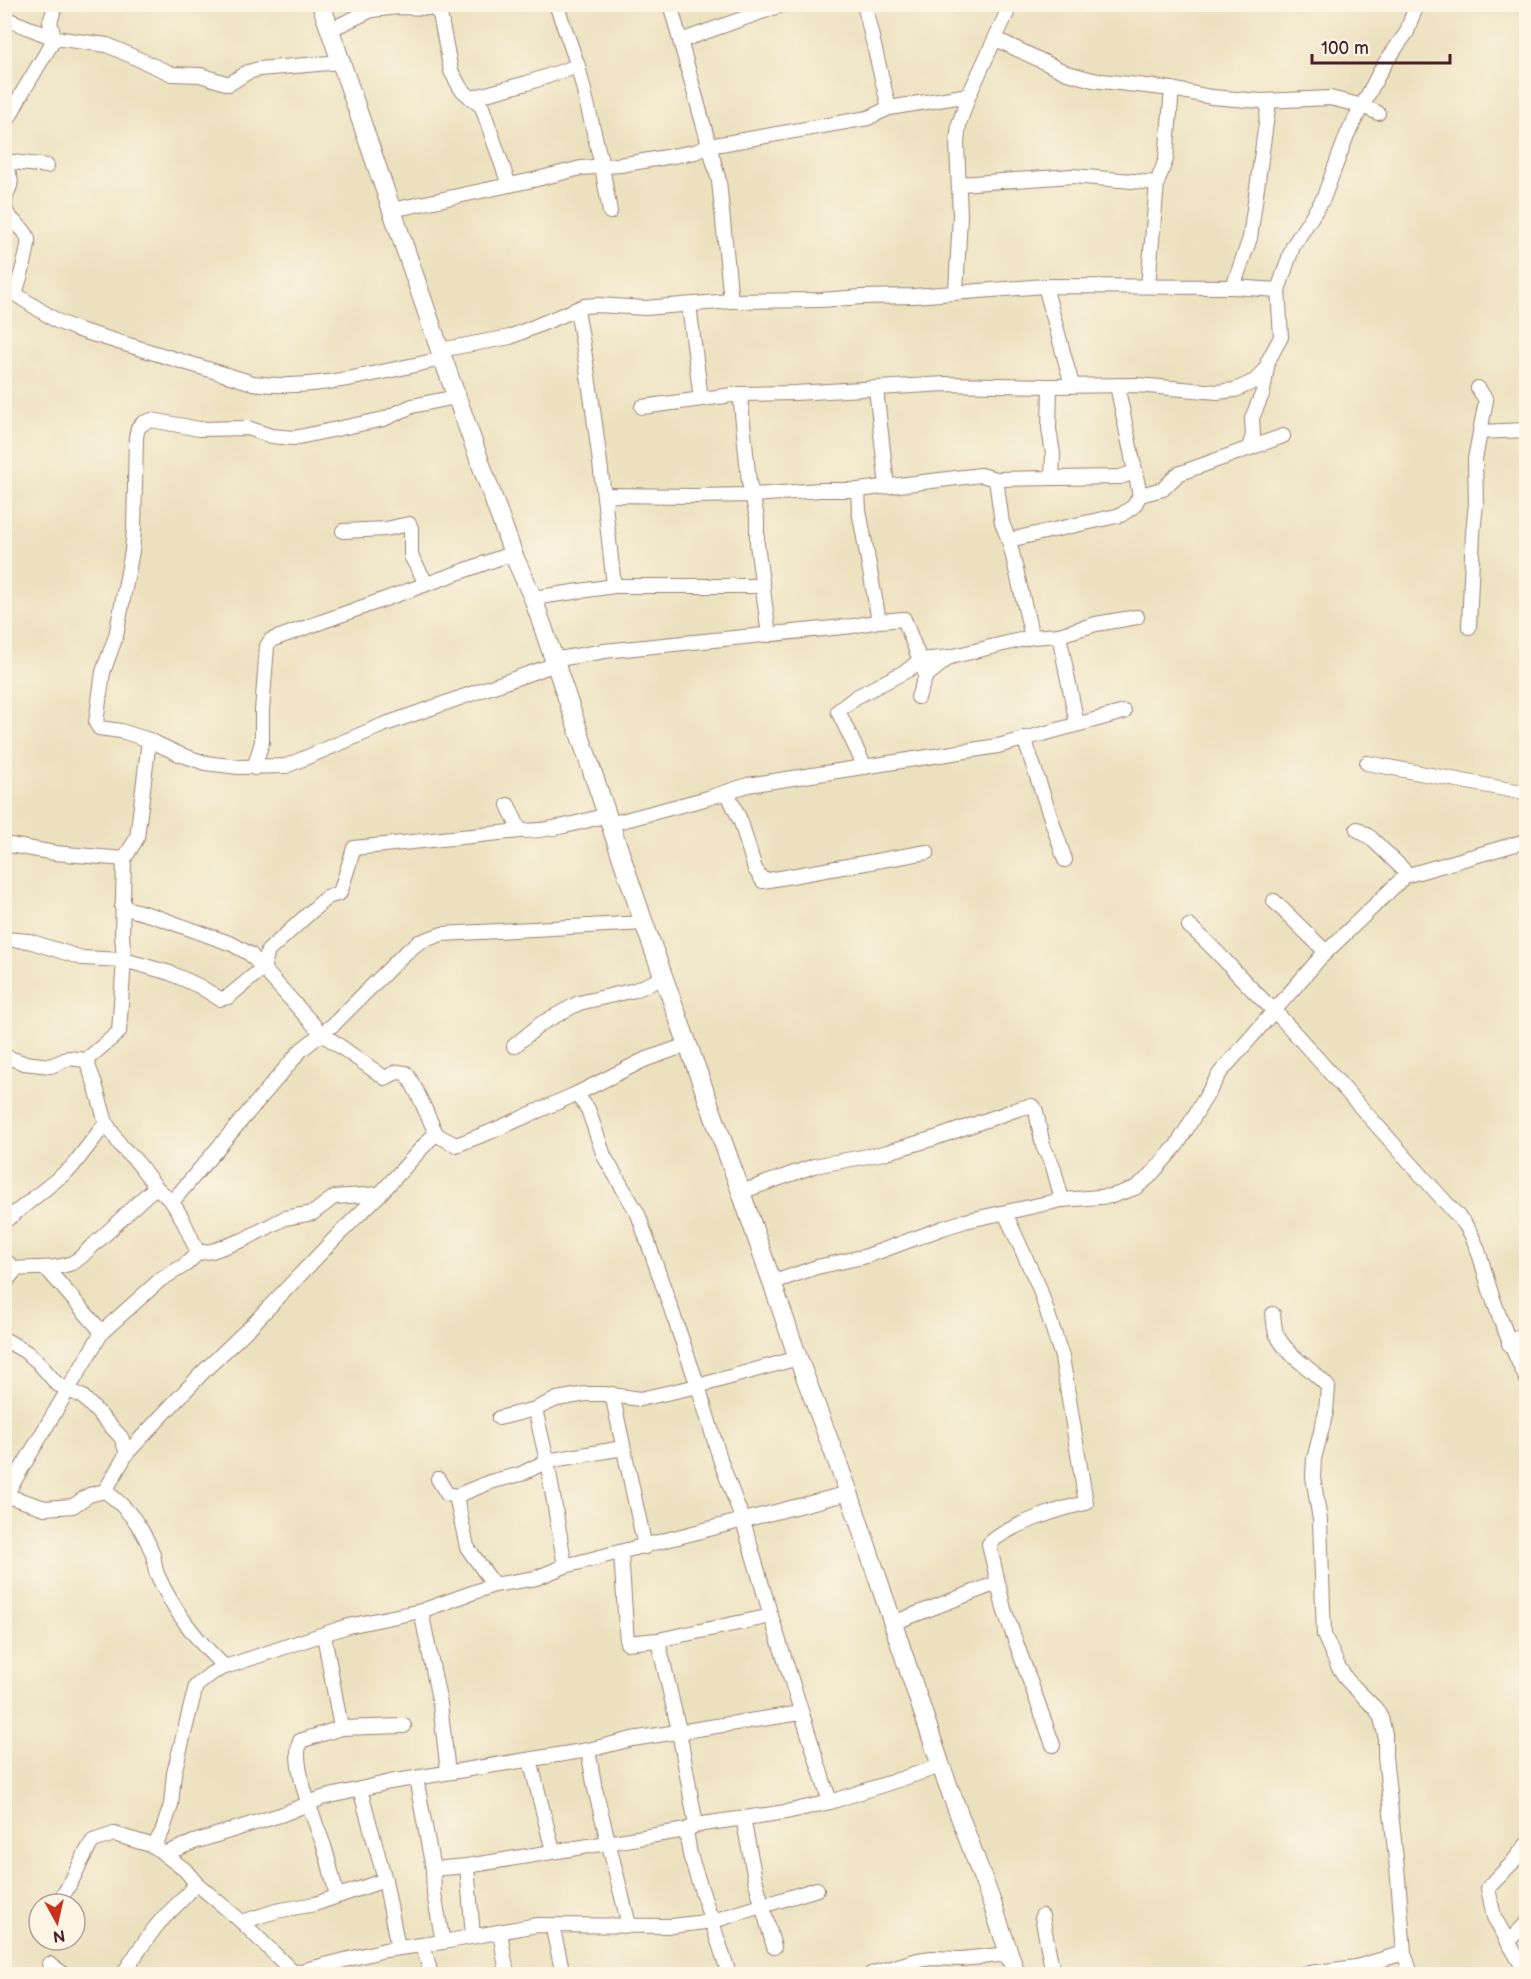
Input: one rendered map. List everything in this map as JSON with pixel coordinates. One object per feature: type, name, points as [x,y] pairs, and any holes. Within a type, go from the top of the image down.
[{"type":"main road","points":[[321,4],[456,397],[513,553],[533,598],[663,978],[741,1192],[798,1358],[849,1493],[941,1766],[1016,1974]]},
{"type":"street","points":[[4,127],[54,38],[50,22],[56,4]]},
{"type":"street","points":[[556,4],[578,66],[602,166],[610,212]]},
{"type":"street","points":[[670,4],[719,181],[731,301]]},
{"type":"street","points":[[680,41],[784,4]]},
{"type":"street","points":[[864,4],[890,108]]},
{"type":"street","points":[[956,292],[960,184],[958,124],[1011,4]]},
{"type":"street","points":[[642,407],[741,394],[945,384],[1117,385],[1217,392],[1235,390],[1255,381],[1265,369],[1281,337],[1278,290],[1293,246],[1323,199],[1347,135],[1383,66],[1407,32],[1418,4]]},
{"type":"street","points":[[329,30],[372,10],[397,6],[433,8],[440,14],[452,71],[461,89],[482,107],[509,185]]},
{"type":"street","points":[[4,18],[54,38],[107,45],[172,74],[200,75],[225,83],[234,82],[248,72],[259,69],[341,63]]},
{"type":"street","points":[[996,39],[1067,73],[1093,80],[1172,89],[1211,97],[1269,101],[1330,99],[1363,106],[1378,112]]},
{"type":"street","points":[[471,98],[578,66]]},
{"type":"street","points":[[1148,286],[1157,183],[1166,159],[1172,89]]},
{"type":"street","points":[[392,210],[581,168],[695,152],[709,146],[868,118],[890,108],[969,95]]},
{"type":"street","points":[[1233,287],[1250,238],[1269,101]]},
{"type":"street","points":[[4,161],[47,166]]},
{"type":"street","points":[[4,166],[12,182],[4,203],[7,215],[24,232],[28,242],[10,293],[57,321],[76,329],[253,383],[276,386],[340,380],[510,337],[584,306],[645,308],[731,301],[914,296],[1045,286],[1233,287],[1278,290]]},
{"type":"street","points":[[960,184],[1072,176],[1157,183]]},
{"type":"street","points":[[1045,286],[1072,385]]},
{"type":"street","points":[[689,305],[701,399]]},
{"type":"street","points":[[577,310],[590,381],[614,586]]},
{"type":"street","points":[[1249,448],[1253,435],[1252,418],[1263,392],[1265,369]]},
{"type":"street","points":[[1009,540],[1122,515],[1134,506],[1140,495],[1117,385]]},
{"type":"street","points":[[1050,386],[1049,429],[1053,454],[1052,478]]},
{"type":"street","points":[[876,388],[887,486]]},
{"type":"street","points":[[1469,627],[1476,503],[1475,459],[1486,400],[1478,388]]},
{"type":"street","points":[[741,394],[749,482],[754,495],[770,635]]},
{"type":"street","points":[[456,397],[412,406],[384,419],[294,438],[271,435],[248,428],[200,429],[152,420],[143,423],[138,428],[132,551],[116,636],[103,672],[96,723],[99,728],[121,731],[149,740],[205,763],[254,768],[286,766],[383,725],[554,662],[604,651],[904,619],[926,676]]},
{"type":"street","points":[[1480,432],[1527,430]]},
{"type":"street","points":[[1140,495],[1163,489],[1179,474],[1283,436]]},
{"type":"street","points":[[604,495],[754,495],[820,489],[858,490],[981,475],[996,478],[1120,477],[1135,472]]},
{"type":"street","points":[[996,478],[1002,523],[1009,540],[1032,637]]},
{"type":"street","points":[[858,490],[859,510],[879,621]]},
{"type":"street","points":[[344,531],[386,529],[409,524],[411,556],[426,583]]},
{"type":"street","points":[[254,768],[262,742],[267,646],[271,640],[513,553]]},
{"type":"street","points":[[533,598],[614,586],[763,586]]},
{"type":"street","points":[[865,767],[838,711],[856,697],[908,670],[920,660],[950,657],[1032,637],[1059,635],[1096,624],[1137,617]]},
{"type":"street","points":[[1059,635],[1077,724]]},
{"type":"street","points":[[918,697],[926,676],[950,657]]},
{"type":"street","points":[[4,939],[29,941],[82,958],[124,960],[170,973],[199,986],[220,999],[228,997],[263,968],[268,951],[327,897],[340,893],[354,848],[537,831],[609,819],[727,792],[748,785],[998,746],[1124,712]]},
{"type":"street","points":[[1024,738],[1065,860]]},
{"type":"street","points":[[4,1056],[24,1063],[51,1066],[69,1058],[86,1060],[119,1032],[124,960],[122,907],[124,859],[137,838],[149,740]]},
{"type":"street","points":[[1367,763],[1527,793]]},
{"type":"street","points":[[727,792],[741,822],[755,869],[763,881],[927,852]]},
{"type":"street","points":[[508,805],[520,831]]},
{"type":"street","points":[[1357,829],[1371,838],[1408,874]]},
{"type":"street","points":[[771,1283],[817,1267],[867,1256],[942,1227],[1062,1200],[1112,1196],[1135,1188],[1149,1177],[1177,1145],[1220,1073],[1326,952],[1408,874],[1527,842]]},
{"type":"street","points":[[1527,842],[1460,861],[1515,854],[1527,849]]},
{"type":"street","points":[[4,844],[55,853],[124,859]]},
{"type":"street","points":[[1274,901],[1326,952]]},
{"type":"street","points":[[122,907],[232,944],[250,954],[321,1033],[385,1078],[397,1072],[406,1073],[417,1088],[424,1112],[437,1135],[456,1144],[490,1132],[576,1094],[644,1060],[688,1044]]},
{"type":"street","points":[[172,1202],[301,1050],[334,1024],[419,942],[442,934],[644,923]]},
{"type":"street","points":[[1188,926],[1231,965],[1256,995],[1275,1011],[1464,1223],[1474,1238],[1509,1344],[1527,1378]]},
{"type":"street","points":[[514,1046],[542,1023],[579,1003],[635,990],[663,978]]},
{"type":"street","points":[[86,1060],[106,1123],[121,1146],[172,1202],[198,1253]]},
{"type":"street","points":[[576,1094],[588,1109],[604,1156],[638,1214],[699,1386],[721,1462],[743,1521],[830,1802]]},
{"type":"street","points":[[741,1192],[814,1166],[884,1153],[1032,1106],[1036,1111],[1043,1146],[1053,1166],[1062,1200]]},
{"type":"street","points":[[4,1222],[71,1168],[106,1123]]},
{"type":"street","points":[[380,1194],[334,1197],[313,1213],[285,1218],[243,1240],[212,1251],[198,1253],[185,1265],[160,1280],[102,1332],[5,1495],[45,1508],[73,1506],[89,1495],[105,1491],[127,1453],[203,1372],[380,1194],[431,1138],[437,1135]]},
{"type":"street","points":[[4,1260],[16,1269],[46,1268],[74,1262],[102,1239],[138,1201],[156,1187]]},
{"type":"street","points":[[1005,1213],[1039,1287],[1062,1357],[1086,1503],[1064,1508],[998,1535],[989,1544],[1004,1609],[1053,1745]]},
{"type":"street","points":[[46,1268],[102,1332]]},
{"type":"street","points":[[4,1290],[8,1279],[16,1269]]},
{"type":"street","points":[[1273,1314],[1277,1334],[1291,1354],[1317,1374],[1328,1387],[1326,1412],[1314,1459],[1313,1477],[1320,1520],[1324,1635],[1347,1680],[1376,1709],[1381,1718],[1385,1734],[1385,1756],[1404,1953],[1411,1974]]},
{"type":"street","points":[[1509,1344],[1527,1332]]},
{"type":"street","points":[[4,1340],[37,1361],[57,1384],[82,1397],[121,1437],[127,1453]]},
{"type":"street","points":[[499,1418],[535,1409],[557,1399],[586,1394],[612,1394],[640,1399],[699,1386],[798,1358]]},
{"type":"street","points":[[612,1394],[645,1546]]},
{"type":"street","points":[[535,1409],[547,1461],[565,1566]]},
{"type":"street","points":[[438,1479],[447,1494],[456,1496],[490,1482],[521,1474],[547,1461],[623,1448]]},
{"type":"street","points":[[105,1491],[135,1518],[152,1553],[156,1571],[176,1609],[204,1647],[225,1666]]},
{"type":"street","points":[[159,1850],[171,1805],[174,1773],[196,1686],[225,1666],[355,1624],[421,1611],[494,1585],[536,1578],[565,1566],[849,1493]]},
{"type":"street","points":[[456,1496],[467,1547],[494,1585]]},
{"type":"street","points":[[621,1553],[627,1643],[658,1640],[771,1616]]},
{"type":"street","points":[[893,1623],[997,1583]]},
{"type":"street","points":[[421,1611],[440,1704],[448,1772]]},
{"type":"street","points":[[324,1635],[341,1728]]},
{"type":"street","points":[[658,1640],[679,1731],[691,1828],[690,1855],[729,1974]]},
{"type":"street","points":[[159,1850],[322,1798],[360,1789],[448,1772],[588,1750],[632,1739],[801,1713]]},
{"type":"street","points":[[337,1896],[298,1761],[300,1741],[341,1728],[404,1726]]},
{"type":"street","points":[[588,1750],[629,1924]]},
{"type":"street","points":[[530,1760],[553,1851]]},
{"type":"street","points":[[433,1869],[467,1866],[786,1812],[830,1802],[941,1766]]},
{"type":"street","points":[[416,1778],[433,1869],[434,1894],[443,1942]]},
{"type":"street","points":[[360,1789],[385,1880],[398,1948]]},
{"type":"street","points":[[743,1818],[754,1879],[774,1947]]},
{"type":"street","points":[[66,1892],[93,1841],[114,1834],[159,1850],[185,1870],[196,1883],[242,1922],[294,1974],[398,1948],[423,1946],[537,1925],[672,1926],[713,1921],[817,1889]]},
{"type":"street","points":[[1527,1845],[1488,1888],[1494,1917],[1521,1964],[1527,1968]]},
{"type":"street","points":[[467,1866],[473,1936]]},
{"type":"street","points":[[242,1922],[276,1911],[315,1904],[385,1880]]},
{"type":"street","points":[[123,1974],[151,1933],[185,1898],[196,1883]]},
{"type":"street","points":[[1042,1916],[1053,1974]]},
{"type":"street","points":[[1508,1942],[1527,1924]]},
{"type":"street","points":[[552,1925],[563,1974]]},
{"type":"street","points":[[500,1932],[507,1974]]},
{"type":"street","points":[[423,1946],[430,1974]]},
{"type":"street","points":[[1302,1974],[1356,1967],[1404,1953]]},
{"type":"street","points":[[871,1974],[909,1969],[932,1958],[961,1959],[1009,1954]]},
{"type":"street","points":[[49,1964],[64,1974]]}]
